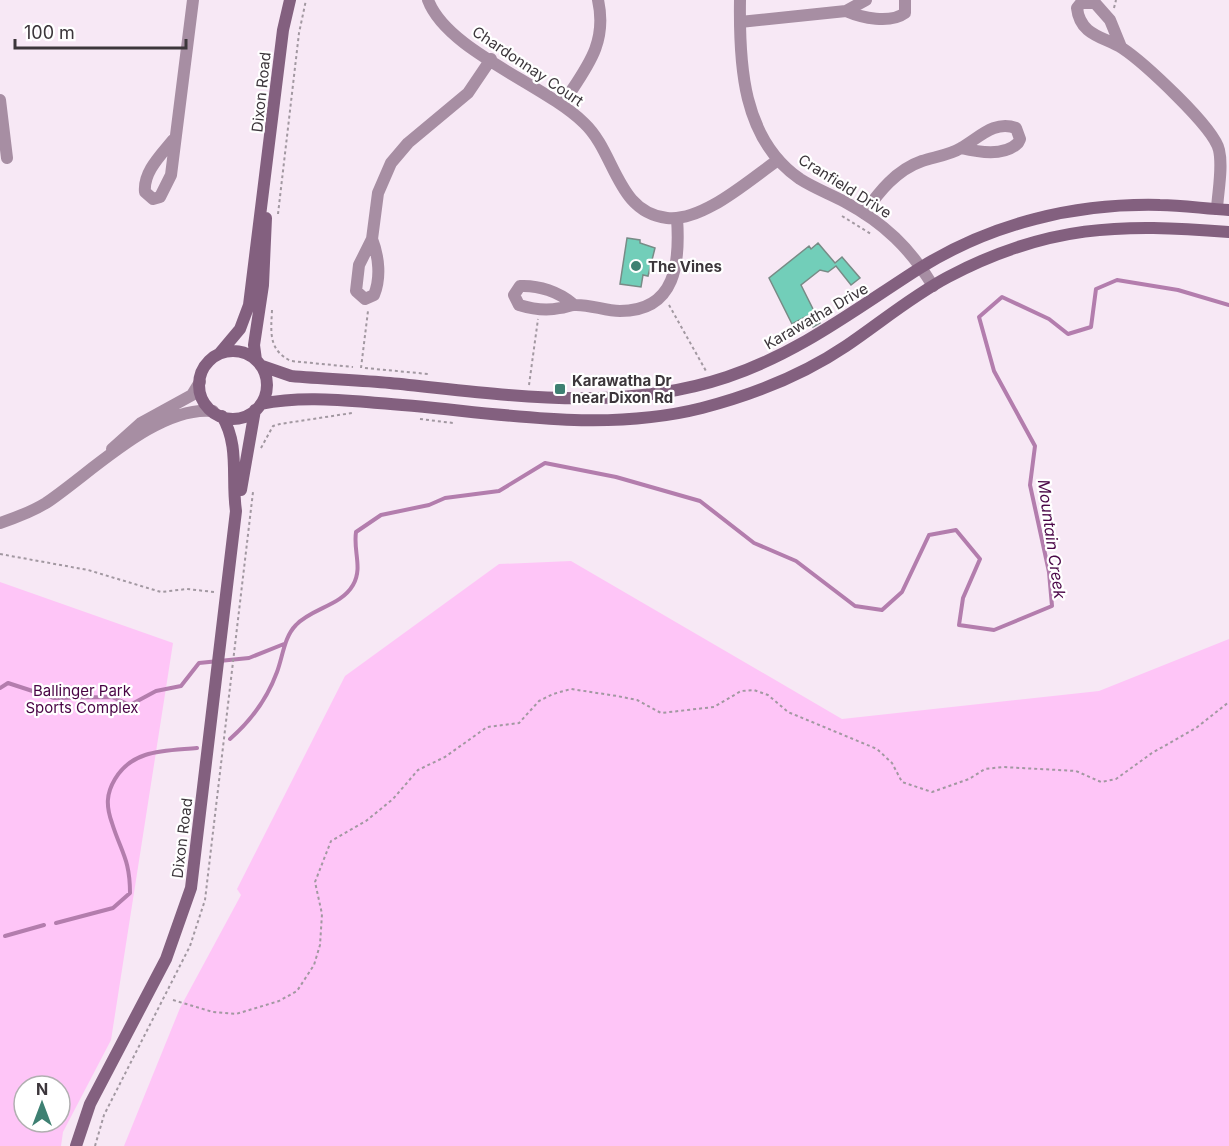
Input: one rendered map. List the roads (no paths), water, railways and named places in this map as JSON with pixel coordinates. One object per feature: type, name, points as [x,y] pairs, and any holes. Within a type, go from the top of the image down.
[{"type":"main road","name":"Dixon Road","points":[[259,363],[254,345],[263,285],[265,187],[283,30],[290,0]]},
{"type":"main road","name":"Dixon Road","points":[[219,354],[240,329],[248,311],[260,207],[265,187]]},
{"type":"main road","name":"Karawatha Drive","points":[[259,363],[291,376],[514,397],[567,400],[648,395],[689,388],[763,364],[840,322],[922,267],[990,234],[1076,209],[1136,205],[1223,210]]},
{"type":"main road","points":[[258,407],[267,388],[259,363],[240,352],[219,354],[204,368],[200,382],[203,399],[217,413],[238,418],[258,407],[292,399],[360,402],[499,416],[594,420],[672,414],[735,398],[797,373],[843,348],[933,286],[989,256],[1029,243],[1072,233],[1139,226],[1229,232]]},
{"type":"main road","name":"Dixon Road","points":[[76,1146],[90,1104],[166,958],[184,912],[195,861],[236,511],[258,407]]},
{"type":"main road","name":"Dixon Road","points":[[217,413],[228,427],[236,457],[234,495],[236,511]]},
{"type":"street","points":[[173,140],[193,0]]},
{"type":"street","name":"Chardonnay Court","points":[[428,0],[445,28],[585,123],[602,143],[620,184],[632,201],[655,216],[677,218],[705,210],[778,160]]},
{"type":"street","points":[[561,105],[598,46],[602,23],[598,0]]},
{"type":"street","name":"Cranfield Drive","points":[[740,0],[740,22],[749,108],[759,135],[778,160],[801,180],[864,213],[902,242],[922,267],[933,286]]},
{"type":"street","points":[[846,11],[866,0]]},
{"type":"street","points":[[740,22],[846,11],[872,18],[897,17],[905,13],[905,0]]},
{"type":"street","points":[[1121,47],[1203,121],[1220,151],[1223,210]]},
{"type":"street","points":[[372,239],[379,266],[374,295],[365,299],[357,295],[359,265],[372,239],[378,193],[391,163],[408,142],[468,93],[491,59]]},
{"type":"street","points":[[0,100],[7,158]]},
{"type":"street","points":[[1216,142],[1229,136]]},
{"type":"street","points":[[864,213],[885,185],[901,172],[918,162],[961,148]]},
{"type":"street","points":[[573,304],[629,311],[641,308],[660,295],[671,282],[678,259],[677,218]]},
{"type":"street","points":[[107,455],[118,441],[141,423],[192,395],[200,382]]},
{"type":"street","points":[[0,523],[45,504],[107,455],[178,415],[198,410],[217,413]]},
{"type":"waterway","name":"Mountain Creek","points":[[230,739],[252,717],[264,700],[292,630],[303,619],[341,598],[353,585],[358,566],[356,532],[381,515],[429,505],[445,498],[499,491],[545,463],[616,477],[700,501],[754,543],[796,561],[855,606],[882,610],[902,592],[929,535],[956,530],[980,559],[963,598],[959,625],[994,630],[1052,606],[1049,572],[1030,485],[1035,446],[994,371],[979,317],[1002,297],[1049,319],[1068,334],[1091,327],[1096,289],[1117,280],[1178,290],[1229,305]]},
{"type":"waterway","points":[[0,688],[8,683],[54,698],[112,697],[130,705],[156,691],[181,686],[199,663],[249,658],[284,644]]},
{"type":"waterway","name":"Mountain Creek","points":[[56,923],[113,908],[130,893],[127,864],[108,806],[110,790],[122,769],[140,757],[151,753],[197,748]]},
{"type":"waterway","name":"Mountain Creek","points":[[5,936],[44,925]]},
{"type":"place","name":"The Vines","points":[[636,266]]},
{"type":"place","name":"Karawatha Dr near Dixon Rd","points":[[560,389]]},
{"type":"park label","name":"Ballinger Park Sports Complex","points":[[82,698]]}]
